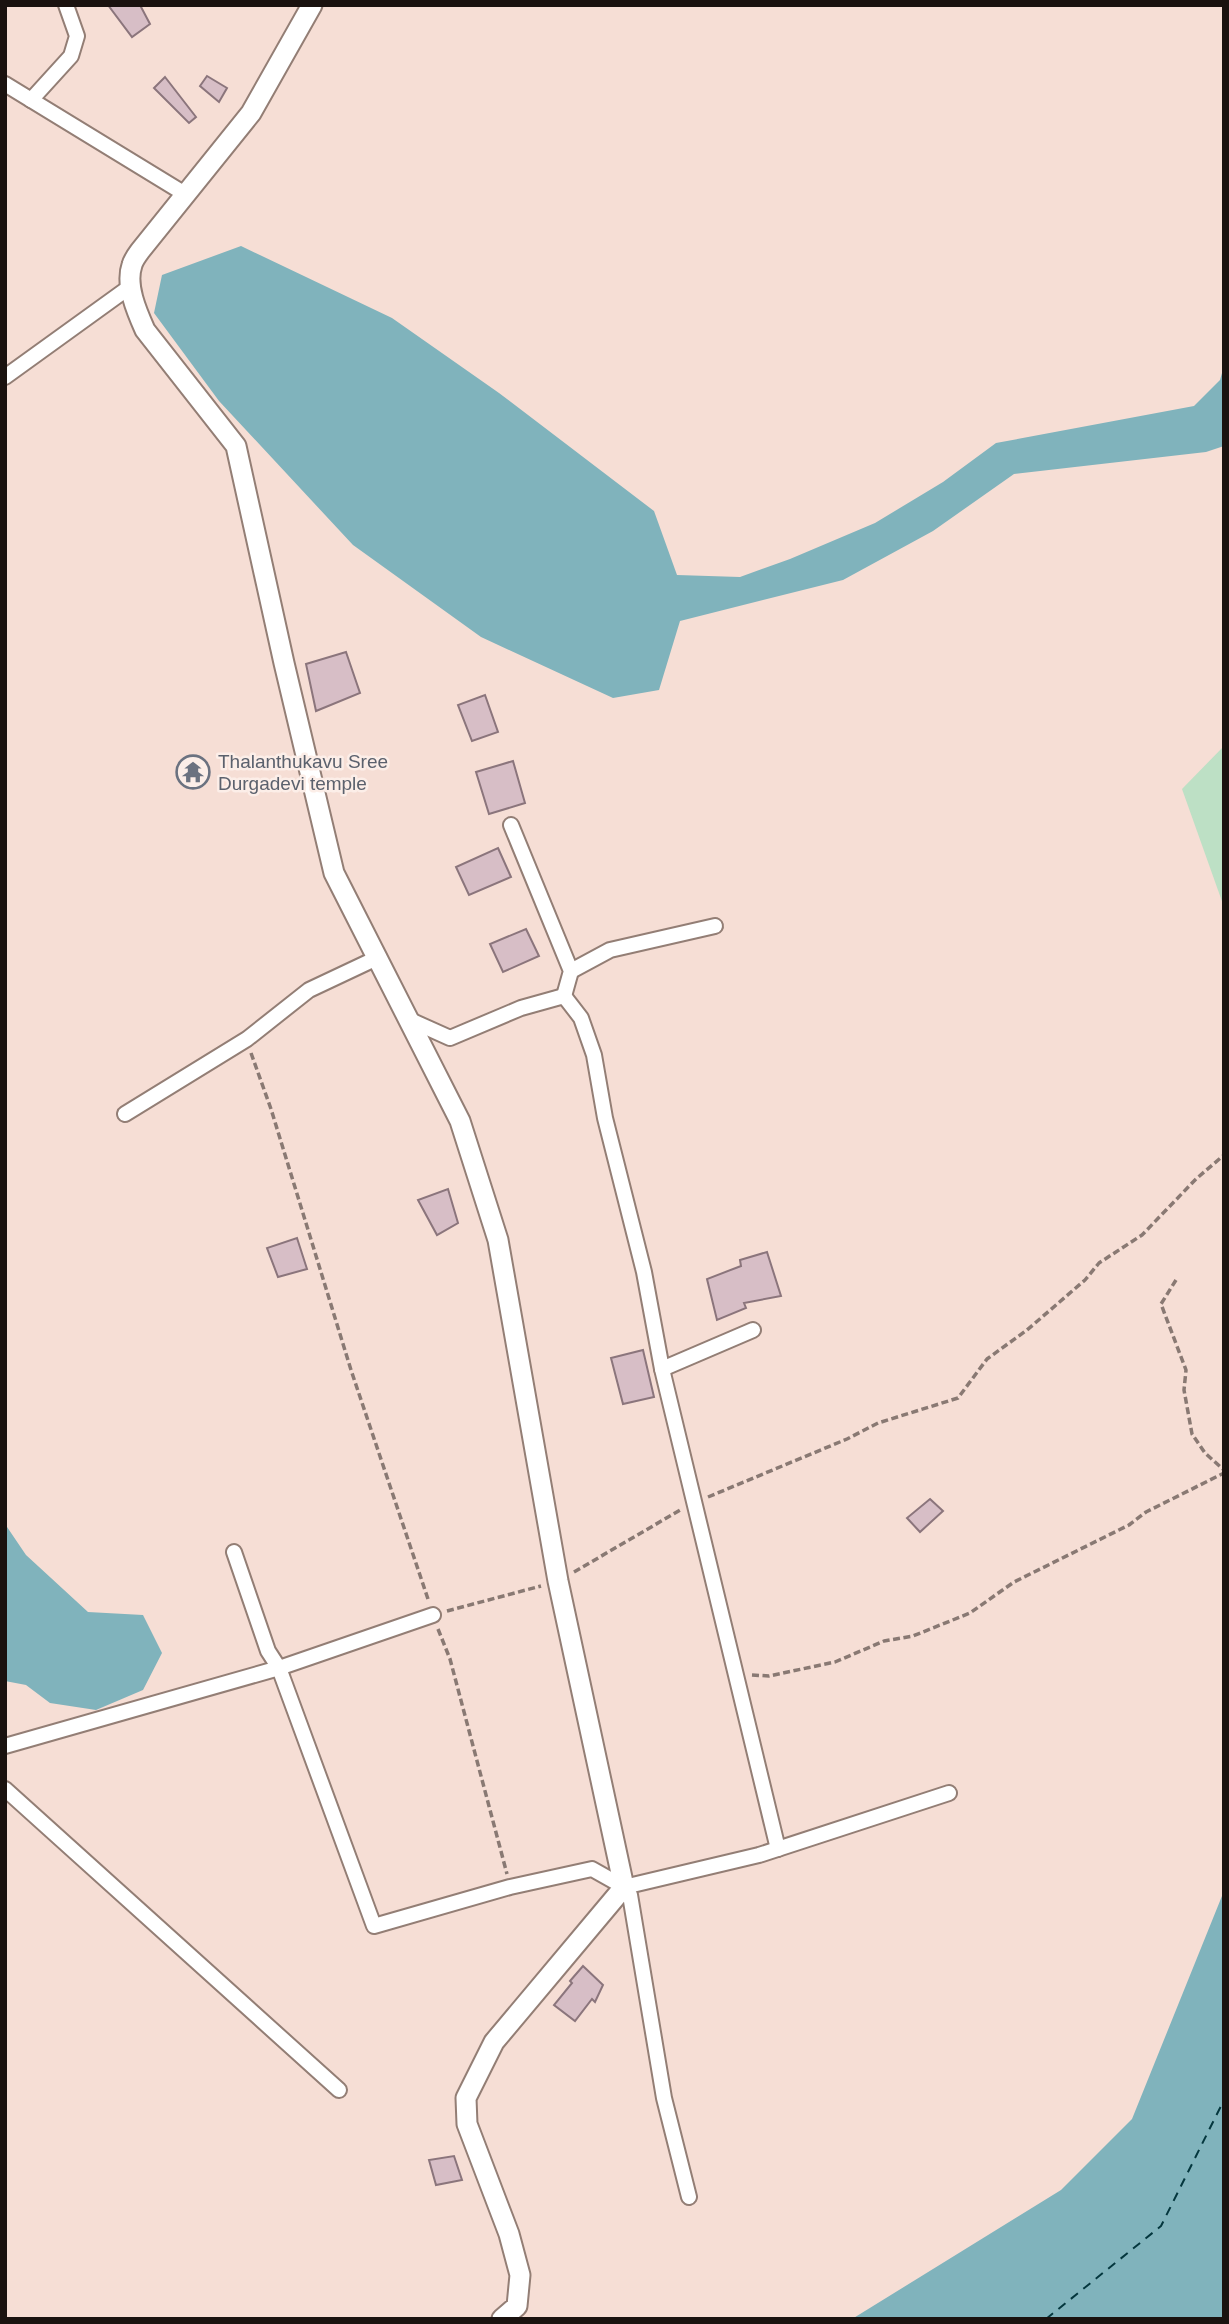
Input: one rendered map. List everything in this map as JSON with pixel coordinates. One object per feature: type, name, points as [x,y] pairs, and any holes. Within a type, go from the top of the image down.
[{"type":"main road","points":[[313,5],[251,113],[140,251],[131,267],[131,286],[136,310],[145,330],[236,446],[334,873],[460,1121],[498,1240],[558,1581],[624,1887],[494,2042],[466,2098],[467,2124],[509,2234],[520,2275],[517,2306],[502,2319]]},
{"type":"street","points":[[31,100],[71,55],[78,36],[71,8]]},
{"type":"street","points":[[5,84],[184,194]]},
{"type":"street","points":[[5,377],[131,286]]},
{"type":"street","points":[[511,825],[571,971],[564,996]]},
{"type":"street","points":[[571,971],[610,950],[715,926]]},
{"type":"street","points":[[125,1114],[247,1040],[309,990],[379,957]]},
{"type":"street","points":[[410,1020],[450,1038],[521,1008],[564,996]]},
{"type":"street","points":[[564,996],[581,1018],[594,1055],[605,1118],[644,1272],[662,1369],[778,1849]]},
{"type":"street","points":[[662,1369],[753,1330]]},
{"type":"street","points":[[234,1552],[268,1651],[279,1668],[374,1926],[510,1887],[592,1869],[624,1887],[631,1895],[664,2098],[689,2197]]},
{"type":"street","points":[[5,1746],[279,1668],[433,1615]]},
{"type":"street","points":[[5,1789],[339,2090]]},
{"type":"street","points":[[624,1887],[778,1849],[949,1793]]},
{"type":"path","points":[[247,1040],[271,1108],[351,1370],[450,1659],[510,1887]]},
{"type":"path","points":[[695,1502],[878,1423],[958,1398],[987,1359],[1027,1330],[1085,1280],[1099,1263],[1142,1235],[1224,1155]]},
{"type":"path","points":[[736,1674],[769,1676],[835,1661],[884,1641],[913,1636],[970,1613],[1014,1582],[1129,1525],[1146,1512],[1224,1472],[1205,1453],[1192,1434],[1184,1390],[1186,1370],[1161,1304],[1176,1280]]},
{"type":"green space","points":[[1224,746],[1224,907],[1182,789]]},
{"type":"water","points":[[241,246],[392,318],[499,393],[654,511],[677,575],[740,577],[790,559],[875,523],[943,482],[996,443],[1194,406],[1220,380],[1224,366],[1224,446],[1206,452],[1014,474],[933,531],[843,580],[680,621],[659,690],[613,698],[481,637],[353,545],[219,401],[154,313],[162,275]]},
{"type":"water","points":[[5,1524],[26,1555],[88,1612],[143,1615],[162,1653],[143,1690],[96,1710],[50,1703],[26,1685],[5,1681]]},
{"type":"water","points":[[1224,1891],[1224,2319],[852,2319],[1061,2190],[1132,2119]]},
{"type":"building","points":[[108,5],[140,5],[150,24],[132,37]]},
{"type":"building","points":[[207,76],[227,88],[219,102],[200,86]]},
{"type":"building","points":[[165,77],[196,117],[189,123],[154,88]]},
{"type":"building","points":[[346,652],[360,693],[316,711],[306,664]]},
{"type":"building","points":[[485,695],[498,732],[472,741],[458,705]]},
{"type":"building","points":[[513,761],[525,803],[489,814],[476,772]]},
{"type":"building","points":[[498,848],[511,877],[469,895],[456,867]]},
{"type":"building","points":[[526,929],[539,956],[503,972],[490,944]]},
{"type":"building","points":[[448,1189],[458,1223],[437,1235],[418,1200]]},
{"type":"building","points":[[297,1238],[307,1269],[278,1277],[267,1248]]},
{"type":"building","points":[[767,1252],[781,1296],[744,1303],[746,1308],[717,1320],[707,1279],[741,1266],[740,1260]]},
{"type":"building","points":[[643,1350],[654,1397],[623,1404],[611,1358]]},
{"type":"building","points":[[930,1499],[943,1511],[920,1532],[907,1518]]},
{"type":"building","points":[[583,1966],[603,1985],[595,2002],[592,1999],[575,2021],[554,2005]]},
{"type":"building","points":[[454,2156],[462,2180],[436,2185],[429,2160]]},
{"type":"ferry route","points":[[1046,2319],[1161,2226],[1224,2100]]},
{"type":"place","name":"Thalanthukavu Sree Durgadevi temple","points":[[193,772]]}]
